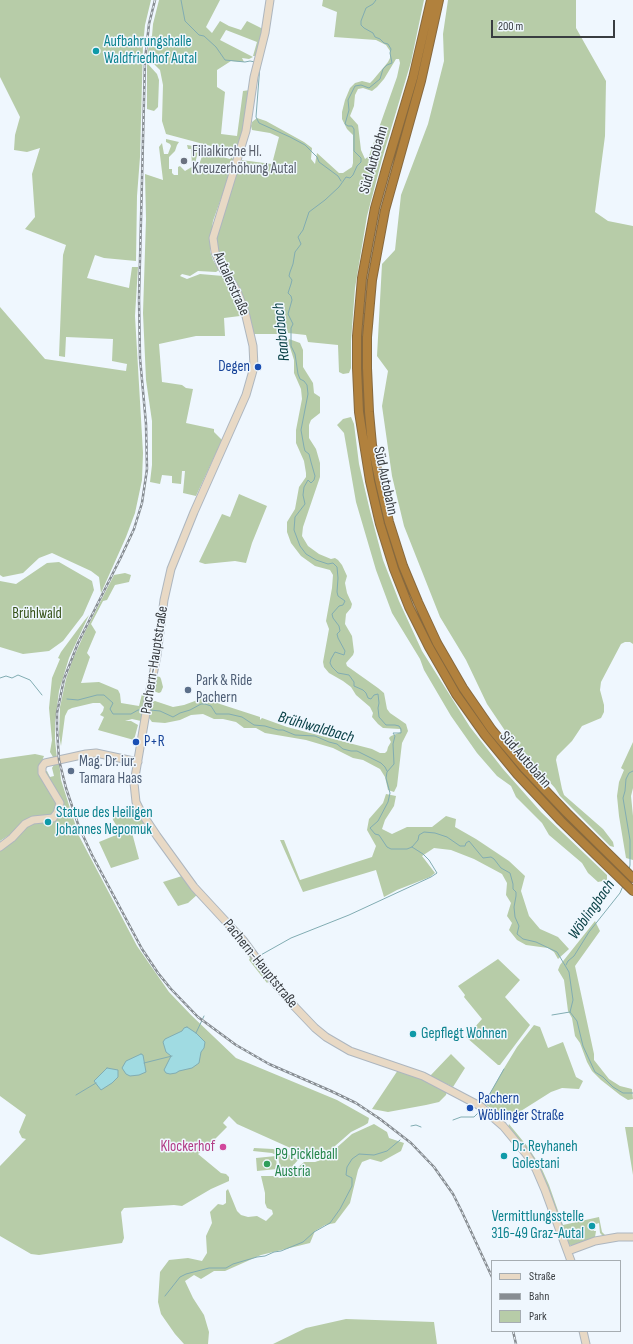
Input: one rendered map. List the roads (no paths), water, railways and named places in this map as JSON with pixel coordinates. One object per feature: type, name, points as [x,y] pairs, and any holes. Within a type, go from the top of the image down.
[{"type":"highway","name":"Süd Autobahn","points":[[431,0],[413,78],[387,165],[371,229],[362,278],[357,368],[363,445],[370,482],[380,524],[394,569],[429,647],[456,694],[485,735],[517,774],[561,821],[633,891]]},
{"type":"highway","name":"Süd Autobahn","points":[[439,0],[421,81],[394,175],[377,246],[372,280],[369,306],[367,381],[372,444],[378,479],[389,522],[412,588],[437,643],[463,688],[492,730],[524,768],[633,878]]},
{"type":"main road","name":"Autalerstraße","points":[[175,558],[246,394],[254,367],[253,346],[245,312],[237,291],[221,266],[215,252],[213,238],[246,131],[256,66],[265,33],[270,0]]},
{"type":"main road","name":"Pachern-Hauptstraße","points":[[175,558],[167,583],[157,655],[147,703],[134,783],[135,797],[141,812],[194,887],[243,940],[273,981],[315,1028],[341,1046],[376,1061],[423,1076],[480,1106],[500,1123],[520,1145],[536,1168],[571,1260]]},
{"type":"main road","points":[[0,847],[12,838],[25,824],[33,820],[52,818],[57,813],[60,803],[42,773],[42,767],[45,763],[91,753],[101,753],[138,762]]},
{"type":"main road","points":[[568,1251],[595,1240],[633,1237]]},
{"type":"main road","points":[[583,1332],[586,1344]]},
{"type":"water","points":[[187,1027],[205,1042],[199,1063],[192,1068],[176,1073],[166,1073],[164,1070],[171,1056],[166,1052],[163,1042],[165,1039]]},
{"type":"water","points":[[141,1054],[143,1055],[146,1072],[139,1075],[130,1076],[126,1074],[122,1068],[126,1061]]},
{"type":"water","points":[[107,1068],[118,1070],[118,1077],[101,1090],[94,1081]]},
{"type":"waterway","points":[[181,0],[185,21],[199,35],[204,36],[216,47],[225,60],[255,62]]},
{"type":"waterway","name":"Raababach","points":[[376,0],[373,4],[366,8],[361,25],[373,33],[375,37],[388,44],[391,49],[390,53],[392,63],[383,69],[380,79],[369,88],[361,85],[355,86],[348,100],[349,110],[345,124],[352,126],[354,129],[354,151],[361,158],[361,162],[350,178],[346,177],[339,187],[309,212],[303,230],[298,237],[301,244],[295,252],[289,276],[292,280],[288,293],[292,300],[288,314],[293,324],[291,328],[291,346],[295,354],[298,374],[300,379],[307,385],[308,394],[301,430],[305,451],[309,454],[315,476],[314,480],[311,483],[308,480],[304,487],[303,495],[305,504],[295,517],[294,530],[300,546],[306,554],[316,560],[328,564],[333,563],[337,567],[337,592],[338,596],[345,601],[343,605],[339,606],[332,614],[339,626],[340,631],[337,634],[345,651],[344,655],[335,652],[330,663],[332,667],[338,673],[349,675],[354,682],[354,686],[363,690],[368,698],[371,699],[374,695],[378,694],[379,717],[386,725],[399,726],[401,729],[401,733],[393,733],[395,736],[393,744],[394,764],[387,772],[386,778],[390,793],[388,802],[378,821],[370,828],[375,834],[379,835],[387,847],[391,849],[407,849],[412,847],[418,840],[419,835],[424,832],[435,833],[447,837],[460,846],[465,846],[469,841],[483,858],[491,857],[501,868],[510,873],[513,889],[516,892],[514,907],[515,917],[519,926],[517,934],[523,939],[536,942],[557,952],[569,972],[573,1000],[570,1012],[577,1021],[583,1046],[595,1072],[623,1093],[633,1093]]},
{"type":"waterway","points":[[260,65],[256,117],[259,123],[305,145],[317,157],[319,162],[338,176],[341,181]]},
{"type":"waterway","name":"Brühlwaldbach","points":[[0,678],[6,676],[12,678],[18,675],[30,680],[42,695]]},
{"type":"waterway","name":"Brühlwaldbach","points":[[67,699],[78,700],[97,695],[104,695],[113,703],[110,709],[113,714],[131,714],[138,710],[143,710]]},
{"type":"waterway","name":"Brühlwaldbach","points":[[150,710],[160,711],[173,717],[201,704],[205,704],[211,706],[216,714],[229,714],[242,717],[254,725],[283,730],[295,735],[315,736],[337,744],[343,749],[357,751],[381,763],[387,771]]},
{"type":"waterway","name":"Wöblingbach","points":[[629,870],[630,840],[623,798],[626,779],[629,773],[633,771]]},
{"type":"waterway","points":[[259,956],[291,938],[349,915],[437,873],[429,860],[412,847]]},
{"type":"waterway","name":"Wöblingbach","points":[[566,965],[574,956],[589,932],[620,893],[623,886]]},
{"type":"waterway","points":[[552,1015],[570,1012]]},
{"type":"waterway","points":[[196,1033],[204,1016]]},
{"type":"waterway","points":[[144,1063],[172,1056]]},
{"type":"waterway","points":[[484,1104],[504,1069]]},
{"type":"waterway","points":[[76,1095],[96,1083]]},
{"type":"waterway","points":[[453,1120],[461,1117],[474,1117],[479,1112]]},
{"type":"waterway","points":[[411,1126],[416,1125],[421,1127]]},
{"type":"waterway","points":[[165,1296],[180,1277],[186,1274],[209,1268],[226,1268],[233,1264],[281,1251],[303,1242],[314,1232],[330,1223],[340,1209],[352,1186],[352,1178],[346,1175],[347,1167],[352,1159],[359,1154],[374,1155],[387,1151],[400,1140]]},
{"type":"railway","points":[[155,0],[149,24],[145,60],[139,299],[140,358],[146,424],[147,469],[142,503],[134,529],[78,643],[64,679],[57,713],[57,729],[59,760],[66,788],[79,827],[92,855],[142,949],[171,989],[198,1017],[236,1045],[269,1064],[356,1103],[411,1143],[434,1167],[453,1194],[491,1275]]},
{"type":"railway","points":[[513,1332],[516,1344]]},
{"type":"place","name":"Aufbahrungshalle Waldfriedhof Autal","points":[[96,51]]},
{"type":"place","name":"Filialkirche Hl. Kreuzerhöhung Autal","points":[[184,161]]},
{"type":"place","name":"Degen","points":[[258,367]]},
{"type":"place","name":"Park & Ride Pachern","points":[[188,690]]},
{"type":"place","name":"P+R","points":[[136,742]]},
{"type":"place","name":"Mag. Dr. iur. Tamara Haas","points":[[71,771]]},
{"type":"place","name":"Statue des Heiligen Johannes Nepomuk","points":[[48,822]]},
{"type":"place","name":"Gepflegt Wohnen","points":[[413,1034]]},
{"type":"place","name":"Pachern Wöblinger Straße","points":[[470,1108]]},
{"type":"place","name":"Klockerhof","points":[[223,1147]]},
{"type":"place","name":"Dr. Reyhaneh Golestani","points":[[504,1156]]},
{"type":"place","name":"P9 Pickleball Austria","points":[[267,1164]]},
{"type":"place","name":"Vermittlungsstelle 316-49 Graz-Autal","points":[[592,1226]]},
{"type":"park label","name":"Brühlwald","points":[[37,614]]}]
